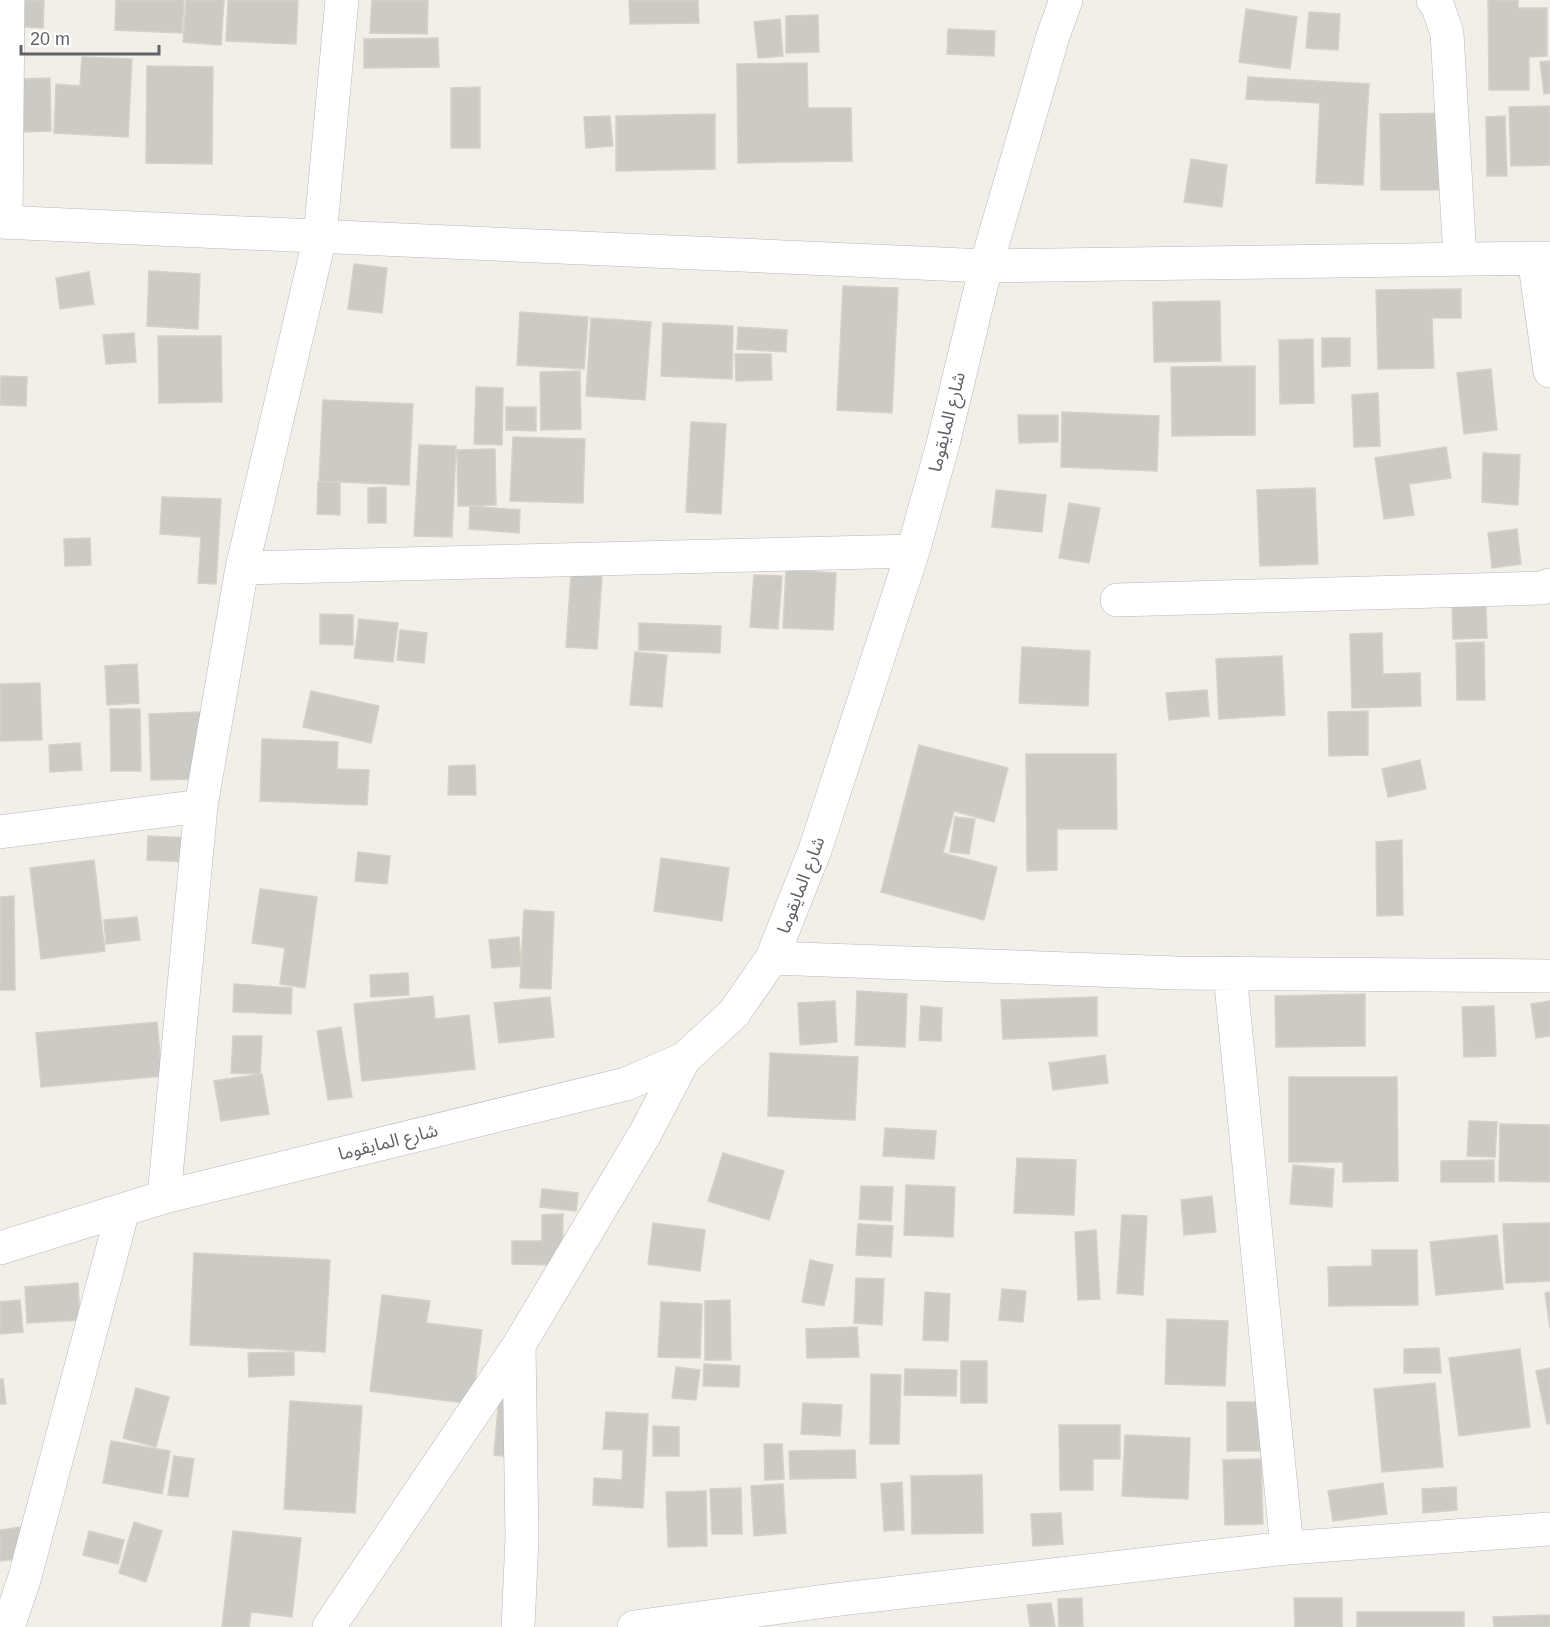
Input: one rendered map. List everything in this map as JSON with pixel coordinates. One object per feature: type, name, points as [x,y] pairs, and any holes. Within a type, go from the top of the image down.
[{"type":"street","points":[[8,0],[3,222],[986,266],[1542,258],[1550,371]]},
{"type":"street","points":[[164,1197],[201,807],[242,568],[320,237],[342,0]]},
{"type":"street","name":"شارع المايقوما","points":[[0,1248],[164,1197],[626,1084],[684,1059],[734,1013],[772,958],[815,850],[913,550],[943,444],[986,266],[1049,48],[1066,0]]},
{"type":"street","points":[[1433,0],[1438,7],[1447,33],[1460,258]]},
{"type":"street","points":[[242,568],[913,550]]},
{"type":"street","points":[[1117,600],[1542,588],[1550,585]]},
{"type":"street","points":[[0,831],[201,807]]},
{"type":"street","points":[[772,958],[1176,973],[1550,976]]},
{"type":"street","points":[[1230,974],[1287,1548]]},
{"type":"street","points":[[328,1627],[519,1345],[646,1132],[684,1059]]},
{"type":"street","points":[[8,1627],[12,1582],[123,1210]]},
{"type":"street","points":[[518,1627],[522,1538],[519,1345]]},
{"type":"street","points":[[634,1627],[835,1613],[1287,1548],[1550,1529]]},
{"type":"building","points":[[10,0],[44,0],[43,28],[10,26]]},
{"type":"building","points":[[116,0],[184,0],[182,33],[115,30]]},
{"type":"building","points":[[186,0],[224,0],[221,45],[183,42]]},
{"type":"building","points":[[228,0],[298,0],[296,44],[226,41]]},
{"type":"building","points":[[372,0],[428,0],[427,34],[370,33]]},
{"type":"building","points":[[629,0],[698,0],[699,23],[630,24]]},
{"type":"building","points":[[1488,0],[1518,0],[1518,8],[1547,8],[1547,56],[1529,57],[1529,90],[1489,90]]},
{"type":"building","points":[[1246,9],[1297,17],[1290,69],[1239,62]]},
{"type":"building","points":[[1309,12],[1340,14],[1338,50],[1306,48]]},
{"type":"building","points":[[818,15],[819,52],[786,53],[786,16]]},
{"type":"building","points":[[780,19],[783,56],[758,58],[754,22]]},
{"type":"building","points":[[948,29],[995,31],[994,56],[947,54]]},
{"type":"building","points":[[438,38],[439,67],[364,68],[364,39]]},
{"type":"building","points":[[82,57],[132,59],[128,137],[54,133],[56,84],[80,86]]},
{"type":"building","points":[[1550,61],[1550,93],[1544,94],[1540,62]]},
{"type":"building","points":[[807,63],[808,108],[851,108],[852,161],[738,163],[737,64]]},
{"type":"building","points":[[147,66],[213,67],[212,164],[146,163]]},
{"type":"building","points":[[1248,77],[1369,84],[1363,185],[1316,183],[1320,103],[1246,99]]},
{"type":"building","points":[[50,78],[51,131],[22,132],[21,79]]},
{"type":"building","points":[[480,87],[480,148],[451,148],[451,88]]},
{"type":"building","points":[[1550,106],[1550,165],[1511,166],[1509,107]]},
{"type":"building","points":[[1464,113],[1464,190],[1381,190],[1380,114]]},
{"type":"building","points":[[715,114],[715,169],[616,171],[616,116]]},
{"type":"building","points":[[610,116],[613,146],[586,148],[584,117]]},
{"type":"building","points":[[1505,116],[1507,176],[1487,176],[1486,117]]},
{"type":"building","points":[[1191,159],[1227,165],[1222,207],[1184,202]]},
{"type":"building","points":[[354,264],[387,268],[382,313],[348,309]]},
{"type":"building","points":[[149,271],[200,274],[198,329],[147,326]]},
{"type":"building","points":[[89,272],[94,304],[60,309],[56,278]]},
{"type":"building","points":[[843,286],[898,288],[892,413],[837,410]]},
{"type":"building","points":[[1461,289],[1461,318],[1432,318],[1434,368],[1378,369],[1376,290]]},
{"type":"building","points":[[1220,301],[1221,361],[1154,362],[1153,302]]},
{"type":"building","points":[[520,312],[588,317],[584,369],[517,365]]},
{"type":"building","points":[[591,318],[651,322],[645,400],[586,396]]},
{"type":"building","points":[[663,323],[733,326],[732,379],[661,376]]},
{"type":"building","points":[[738,327],[787,330],[786,352],[737,349]]},
{"type":"building","points":[[134,333],[136,362],[106,364],[103,335]]},
{"type":"building","points":[[158,336],[221,336],[222,402],[159,403]]},
{"type":"building","points":[[1322,338],[1350,338],[1350,366],[1322,367]]},
{"type":"building","points":[[1313,339],[1314,403],[1280,404],[1279,340]]},
{"type":"building","points":[[735,354],[771,354],[772,380],[736,381]]},
{"type":"building","points":[[1255,366],[1255,435],[1172,436],[1171,367]]},
{"type":"building","points":[[1491,369],[1497,430],[1464,434],[1457,373]]},
{"type":"building","points":[[580,371],[581,429],[541,430],[540,372]]},
{"type":"building","points":[[1,376],[27,377],[26,406],[0,405]]},
{"type":"building","points":[[476,387],[503,388],[502,445],[474,444]]},
{"type":"building","points":[[1378,393],[1380,446],[1354,447],[1352,395]]},
{"type":"building","points":[[323,400],[413,404],[409,485],[319,481]]},
{"type":"building","points":[[506,407],[536,407],[536,431],[506,430]]},
{"type":"building","points":[[1062,412],[1159,416],[1157,471],[1061,467]]},
{"type":"building","points":[[1018,415],[1058,415],[1058,442],[1019,443]]},
{"type":"building","points":[[691,422],[726,424],[721,514],[686,512]]},
{"type":"building","points":[[513,437],[585,439],[583,503],[510,501]]},
{"type":"building","points":[[419,445],[456,446],[452,537],[414,536]]},
{"type":"building","points":[[1446,447],[1451,478],[1409,484],[1414,515],[1384,519],[1375,458]]},
{"type":"building","points":[[495,449],[496,505],[458,506],[457,450]]},
{"type":"building","points":[[1483,453],[1520,455],[1518,505],[1482,502]]},
{"type":"building","points":[[318,482],[340,482],[340,515],[317,514]]},
{"type":"building","points":[[386,487],[386,523],[368,523],[368,488]]},
{"type":"building","points":[[1315,488],[1318,564],[1260,566],[1257,490]]},
{"type":"building","points":[[996,490],[1046,495],[1042,532],[992,527]]},
{"type":"building","points":[[162,497],[221,499],[216,584],[198,583],[201,537],[160,534]]},
{"type":"building","points":[[1069,503],[1100,508],[1089,563],[1059,558]]},
{"type":"building","points":[[470,506],[520,510],[519,533],[469,529]]},
{"type":"building","points":[[1517,529],[1521,564],[1492,568],[1488,533]]},
{"type":"building","points":[[90,538],[91,565],[65,566],[64,539]]},
{"type":"building","points":[[786,570],[836,573],[833,630],[783,628]]},
{"type":"building","points":[[571,574],[602,575],[597,649],[566,647]]},
{"type":"building","points":[[754,575],[782,576],[778,629],[750,627]]},
{"type":"building","points":[[1486,606],[1487,638],[1453,639],[1452,607]]},
{"type":"building","points":[[320,614],[353,615],[353,645],[320,644]]},
{"type":"building","points":[[359,619],[398,623],[393,662],[354,658]]},
{"type":"building","points":[[639,623],[721,626],[720,653],[639,650]]},
{"type":"building","points":[[400,630],[427,633],[424,663],[397,660]]},
{"type":"building","points":[[1382,633],[1383,674],[1420,673],[1421,706],[1352,708],[1350,634]]},
{"type":"building","points":[[1484,642],[1485,700],[1457,700],[1456,643]]},
{"type":"building","points":[[1022,647],[1090,651],[1088,706],[1019,703]]},
{"type":"building","points":[[635,652],[667,655],[662,707],[630,705]]},
{"type":"building","points":[[1282,656],[1285,715],[1219,719],[1216,659]]},
{"type":"building","points":[[137,664],[139,703],[107,705],[105,666]]},
{"type":"building","points":[[40,683],[42,740],[0,741],[0,684]]},
{"type":"building","points":[[1207,690],[1209,716],[1169,720],[1166,693]]},
{"type":"building","points":[[311,691],[379,706],[371,743],[303,727]]},
{"type":"building","points":[[110,709],[140,709],[141,771],[111,771]]},
{"type":"building","points":[[1368,711],[1368,755],[1329,756],[1328,712]]},
{"type":"building","points":[[201,712],[203,779],[151,780],[149,714]]},
{"type":"building","points":[[262,739],[338,742],[337,769],[369,770],[367,805],[260,801]]},
{"type":"building","points":[[80,743],[82,770],[50,772],[49,745]]},
{"type":"building","points":[[919,745],[1008,768],[994,822],[954,811],[943,853],[997,867],[984,920],[881,892]]},
{"type":"building","points":[[1026,754],[1116,754],[1117,829],[1057,829],[1057,870],[1027,871]]},
{"type":"building","points":[[1420,760],[1426,789],[1388,797],[1382,769]]},
{"type":"building","points":[[475,765],[476,795],[448,795],[449,766]]},
{"type":"building","points":[[955,817],[975,819],[969,854],[950,852]]},
{"type":"building","points":[[148,836],[190,838],[189,862],[147,860]]},
{"type":"building","points":[[1402,840],[1403,915],[1377,916],[1376,842]]},
{"type":"building","points":[[358,852],[390,856],[387,884],[355,881]]},
{"type":"building","points":[[661,858],[729,868],[722,921],[654,911]]},
{"type":"building","points":[[94,860],[105,951],[41,959],[30,868]]},
{"type":"building","points":[[260,889],[317,897],[305,988],[280,984],[285,948],[252,943]]},
{"type":"building","points":[[14,896],[15,990],[0,990],[0,897]]},
{"type":"building","points":[[524,910],[554,912],[551,989],[520,988]]},
{"type":"building","points":[[137,917],[140,940],[106,944],[104,920]]},
{"type":"building","points":[[519,937],[521,966],[492,968],[489,940]]},
{"type":"building","points":[[408,973],[409,995],[371,997],[370,975]]},
{"type":"building","points":[[234,984],[292,988],[291,1014],[233,1012]]},
{"type":"building","points":[[857,991],[907,994],[905,1047],[855,1045]]},
{"type":"building","points":[[1365,994],[1365,1046],[1276,1047],[1275,996]]},
{"type":"building","points":[[433,996],[435,1019],[469,1015],[475,1069],[362,1081],[354,1004]]},
{"type":"building","points":[[550,997],[554,1037],[499,1043],[494,1003]]},
{"type":"building","points":[[1097,997],[1097,1036],[1003,1039],[1001,1000]]},
{"type":"building","points":[[835,1001],[837,1042],[800,1045],[798,1003]]},
{"type":"building","points":[[1550,1001],[1550,1036],[1536,1038],[1531,1004]]},
{"type":"building","points":[[921,1006],[942,1008],[941,1041],[919,1040]]},
{"type":"building","points":[[1494,1006],[1496,1056],[1464,1057],[1462,1007]]},
{"type":"building","points":[[157,1022],[162,1076],[41,1087],[36,1033]]},
{"type":"building","points":[[341,1027],[352,1097],[328,1100],[317,1031]]},
{"type":"building","points":[[233,1036],[262,1036],[260,1074],[231,1073]]},
{"type":"building","points":[[770,1053],[858,1057],[855,1120],[768,1116]]},
{"type":"building","points":[[1105,1055],[1108,1083],[1053,1090],[1049,1063]]},
{"type":"building","points":[[262,1074],[269,1114],[221,1121],[214,1081]]},
{"type":"building","points":[[1289,1077],[1397,1077],[1398,1181],[1343,1182],[1343,1162],[1289,1162]]},
{"type":"building","points":[[1469,1121],[1497,1122],[1495,1157],[1467,1156]]},
{"type":"building","points":[[1500,1124],[1550,1125],[1550,1182],[1499,1181]]},
{"type":"building","points":[[885,1128],[936,1131],[934,1159],[883,1156]]},
{"type":"building","points":[[723,1153],[784,1171],[769,1220],[708,1201]]},
{"type":"building","points":[[1017,1158],[1076,1160],[1074,1215],[1014,1213]]},
{"type":"building","points":[[1494,1160],[1494,1182],[1441,1182],[1441,1161]]},
{"type":"building","points":[[1293,1165],[1334,1169],[1332,1207],[1290,1204]]},
{"type":"building","points":[[906,1185],[955,1187],[953,1237],[904,1235]]},
{"type":"building","points":[[861,1186],[893,1187],[891,1221],[859,1219]]},
{"type":"building","points":[[542,1189],[578,1193],[576,1211],[540,1207]]},
{"type":"building","points":[[1212,1196],[1216,1232],[1184,1235],[1181,1200]]},
{"type":"building","points":[[563,1214],[562,1265],[512,1264],[512,1241],[542,1241],[542,1215]]},
{"type":"building","points":[[1122,1215],[1147,1216],[1143,1295],[1117,1293]]},
{"type":"building","points":[[653,1223],[705,1230],[700,1271],[648,1264]]},
{"type":"building","points":[[1550,1223],[1550,1281],[1506,1283],[1503,1224]]},
{"type":"building","points":[[858,1224],[893,1226],[891,1257],[856,1255]]},
{"type":"building","points":[[1096,1230],[1100,1299],[1078,1300],[1075,1232]]},
{"type":"building","points":[[1497,1235],[1503,1289],[1436,1295],[1430,1242]]},
{"type":"building","points":[[1372,1250],[1417,1250],[1418,1305],[1329,1306],[1328,1267],[1372,1266]]},
{"type":"building","points":[[194,1253],[330,1260],[325,1352],[190,1345]]},
{"type":"building","points":[[810,1260],[833,1265],[824,1306],[802,1302]]},
{"type":"building","points":[[856,1278],[884,1279],[882,1325],[854,1323]]},
{"type":"building","points":[[78,1283],[80,1320],[27,1323],[25,1287]]},
{"type":"building","points":[[1002,1289],[1026,1291],[1023,1322],[999,1320]]},
{"type":"building","points":[[925,1292],[950,1294],[948,1341],[923,1340]]},
{"type":"building","points":[[1550,1292],[1550,1328],[1545,1293]]},
{"type":"building","points":[[382,1295],[430,1301],[426,1323],[482,1330],[472,1404],[370,1391]]},
{"type":"building","points":[[20,1300],[23,1332],[0,1334],[0,1302]]},
{"type":"building","points":[[730,1300],[731,1360],[705,1360],[705,1301]]},
{"type":"building","points":[[661,1302],[702,1304],[700,1358],[658,1357]]},
{"type":"building","points":[[1167,1319],[1228,1321],[1225,1386],[1165,1384]]},
{"type":"building","points":[[857,1327],[859,1357],[807,1358],[806,1329]]},
{"type":"building","points":[[1439,1348],[1441,1373],[1404,1373],[1404,1349]]},
{"type":"building","points":[[1520,1349],[1530,1427],[1459,1436],[1449,1358]]},
{"type":"building","points":[[294,1352],[294,1375],[249,1377],[248,1353]]},
{"type":"building","points":[[961,1361],[987,1361],[987,1403],[961,1403]]},
{"type":"building","points":[[704,1364],[740,1366],[739,1387],[703,1386]]},
{"type":"building","points":[[676,1367],[700,1370],[696,1400],[672,1398]]},
{"type":"building","points":[[1550,1368],[1550,1423],[1547,1424],[1536,1371]]},
{"type":"building","points":[[905,1369],[957,1370],[956,1396],[904,1395]]},
{"type":"building","points":[[871,1374],[901,1375],[899,1444],[870,1444]]},
{"type":"building","points":[[0,1379],[3,1379],[6,1404],[0,1404]]},
{"type":"building","points":[[1435,1383],[1443,1467],[1382,1472],[1374,1389]]},
{"type":"building","points":[[136,1388],[169,1397],[156,1447],[123,1438]]},
{"type":"building","points":[[499,1397],[536,1400],[531,1459],[494,1455]]},
{"type":"building","points":[[290,1401],[362,1406],[355,1513],[284,1509]]},
{"type":"building","points":[[1227,1402],[1264,1402],[1264,1451],[1227,1451]]},
{"type":"building","points":[[803,1403],[842,1405],[840,1436],[801,1434]]},
{"type":"building","points":[[606,1412],[648,1414],[643,1508],[593,1505],[594,1478],[622,1480],[623,1450],[603,1449]]},
{"type":"building","points":[[1059,1425],[1120,1425],[1120,1459],[1093,1459],[1093,1490],[1060,1490]]},
{"type":"building","points":[[653,1426],[679,1427],[679,1456],[653,1456]]},
{"type":"building","points":[[1125,1435],[1190,1438],[1188,1499],[1122,1496]]},
{"type":"building","points":[[111,1441],[170,1451],[162,1494],[103,1483]]},
{"type":"building","points":[[764,1444],[782,1444],[784,1479],[765,1480]]},
{"type":"building","points":[[855,1450],[856,1478],[790,1479],[789,1451]]},
{"type":"building","points":[[174,1456],[194,1459],[188,1497],[168,1495]]},
{"type":"building","points":[[1261,1459],[1263,1524],[1225,1525],[1223,1460]]},
{"type":"building","points":[[982,1475],[983,1533],[912,1534],[911,1476]]},
{"type":"building","points":[[902,1482],[904,1530],[884,1531],[881,1484]]},
{"type":"building","points":[[1383,1483],[1387,1514],[1333,1521],[1328,1491]]},
{"type":"building","points":[[783,1484],[786,1533],[754,1536],[751,1486]]},
{"type":"building","points":[[1456,1487],[1457,1510],[1423,1513],[1422,1489]]},
{"type":"building","points":[[741,1488],[742,1534],[712,1534],[710,1489]]},
{"type":"building","points":[[706,1491],[707,1546],[668,1547],[666,1492]]},
{"type":"building","points":[[1061,1513],[1063,1544],[1033,1546],[1031,1514]]},
{"type":"building","points":[[134,1522],[162,1531],[146,1582],[119,1573]]},
{"type":"building","points":[[28,1526],[32,1557],[0,1561],[0,1530]]},
{"type":"building","points":[[89,1531],[124,1540],[118,1564],[83,1555]]},
{"type":"building","points":[[233,1531],[301,1538],[292,1617],[251,1612],[249,1627],[222,1627]]},
{"type":"building","points":[[1082,1598],[1083,1627],[1059,1627],[1058,1599]]},
{"type":"building","points":[[1294,1598],[1342,1598],[1342,1627],[1295,1627]]},
{"type":"building","points":[[1051,1603],[1055,1627],[1030,1627],[1027,1605]]},
{"type":"building","points":[[1357,1612],[1464,1612],[1464,1627],[1357,1627]]},
{"type":"building","points":[[1550,1615],[1550,1627],[1494,1627],[1493,1617]]}]
